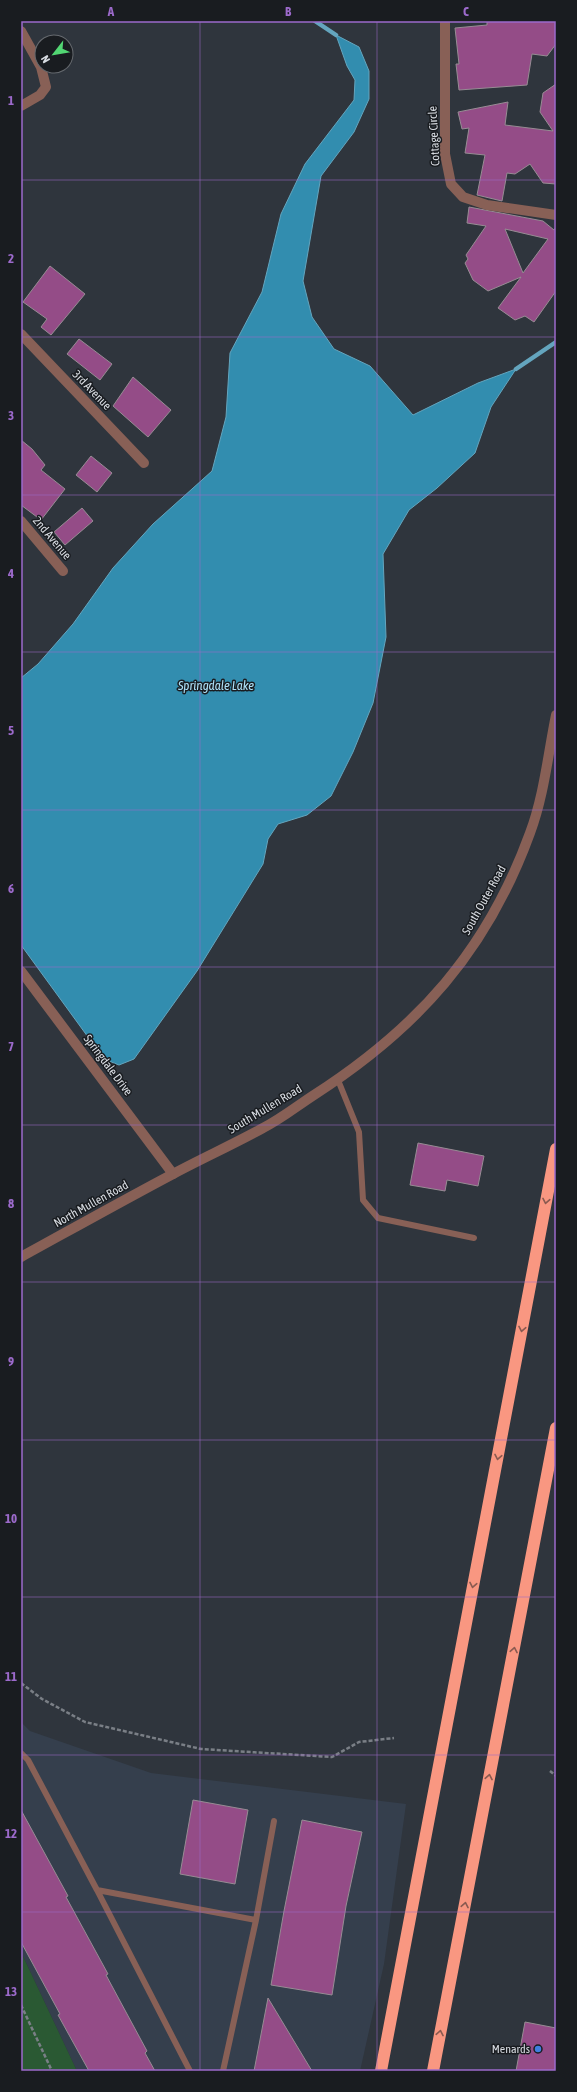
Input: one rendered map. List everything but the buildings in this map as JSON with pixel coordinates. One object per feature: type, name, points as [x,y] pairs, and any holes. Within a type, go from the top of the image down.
[{"type":"highway","points":[[381,2071],[556,1149]]},
{"type":"highway","points":[[433,2071],[556,1428]]},
{"type":"street","name":"Cottage Circle","points":[[445,21],[445,154],[451,184],[463,197],[487,205],[556,215]]},
{"type":"street","points":[[21,31],[41,67],[46,87],[40,95],[21,106]]},
{"type":"street","name":"3rd Avenue","points":[[21,334],[25,345],[144,463]]},
{"type":"street","name":"2nd Avenue","points":[[21,521],[63,571]]},
{"type":"street","name":"South Outer Road","points":[[366,1060],[417,1015],[446,983],[472,948],[495,911],[514,873],[537,814],[556,715]]},
{"type":"street","name":"Springdale Drive","points":[[21,971],[173,1174]]},
{"type":"street","name":"South Mullen Road","points":[[173,1174],[265,1128],[366,1060]]},
{"type":"street","name":"North Mullen Road","points":[[21,1257],[173,1174]]},
{"type":"lane","points":[[338,1080],[359,1132],[363,1200],[378,1218],[474,1238]]},
{"type":"lane","points":[[21,1753],[28,1760],[190,2071]]},
{"type":"lane","points":[[223,2071],[256,1920],[274,1821]]},
{"type":"lane","points":[[96,1890],[256,1920]]},
{"type":"path","points":[[21,1683],[42,1699],[85,1722],[201,1749],[332,1757],[358,1742],[394,1738]]},
{"type":"path","points":[[550,1771],[556,1776]]},
{"type":"path","points":[[21,2005],[52,2071]]},
{"type":"shaded area","points":[[21,1722],[30,1731],[151,1773],[406,1804],[384,1964],[360,2071],[77,2071],[21,1952]]},
{"type":"green space","points":[[21,1952],[77,2071],[21,2071]]},
{"type":"water","name":"Springdale Lake","points":[[336,35],[359,47],[369,71],[369,99],[354,132],[321,176],[303,281],[312,317],[334,349],[370,366],[413,415],[478,383],[516,369],[491,407],[475,453],[437,488],[409,510],[383,554],[386,637],[373,703],[353,752],[331,796],[307,815],[278,824],[268,839],[263,864],[197,971],[134,1059],[119,1065],[104,1059],[21,945],[21,678],[38,664],[73,624],[113,568],[153,524],[212,471],[226,417],[230,353],[262,292],[281,214],[305,164],[354,100],[355,80],[347,66]]},
{"type":"waterway","points":[[315,21],[336,35]]},
{"type":"waterway","points":[[516,369],[556,342]]},
{"type":"place","name":"Menards","points":[[538,2049]]}]
